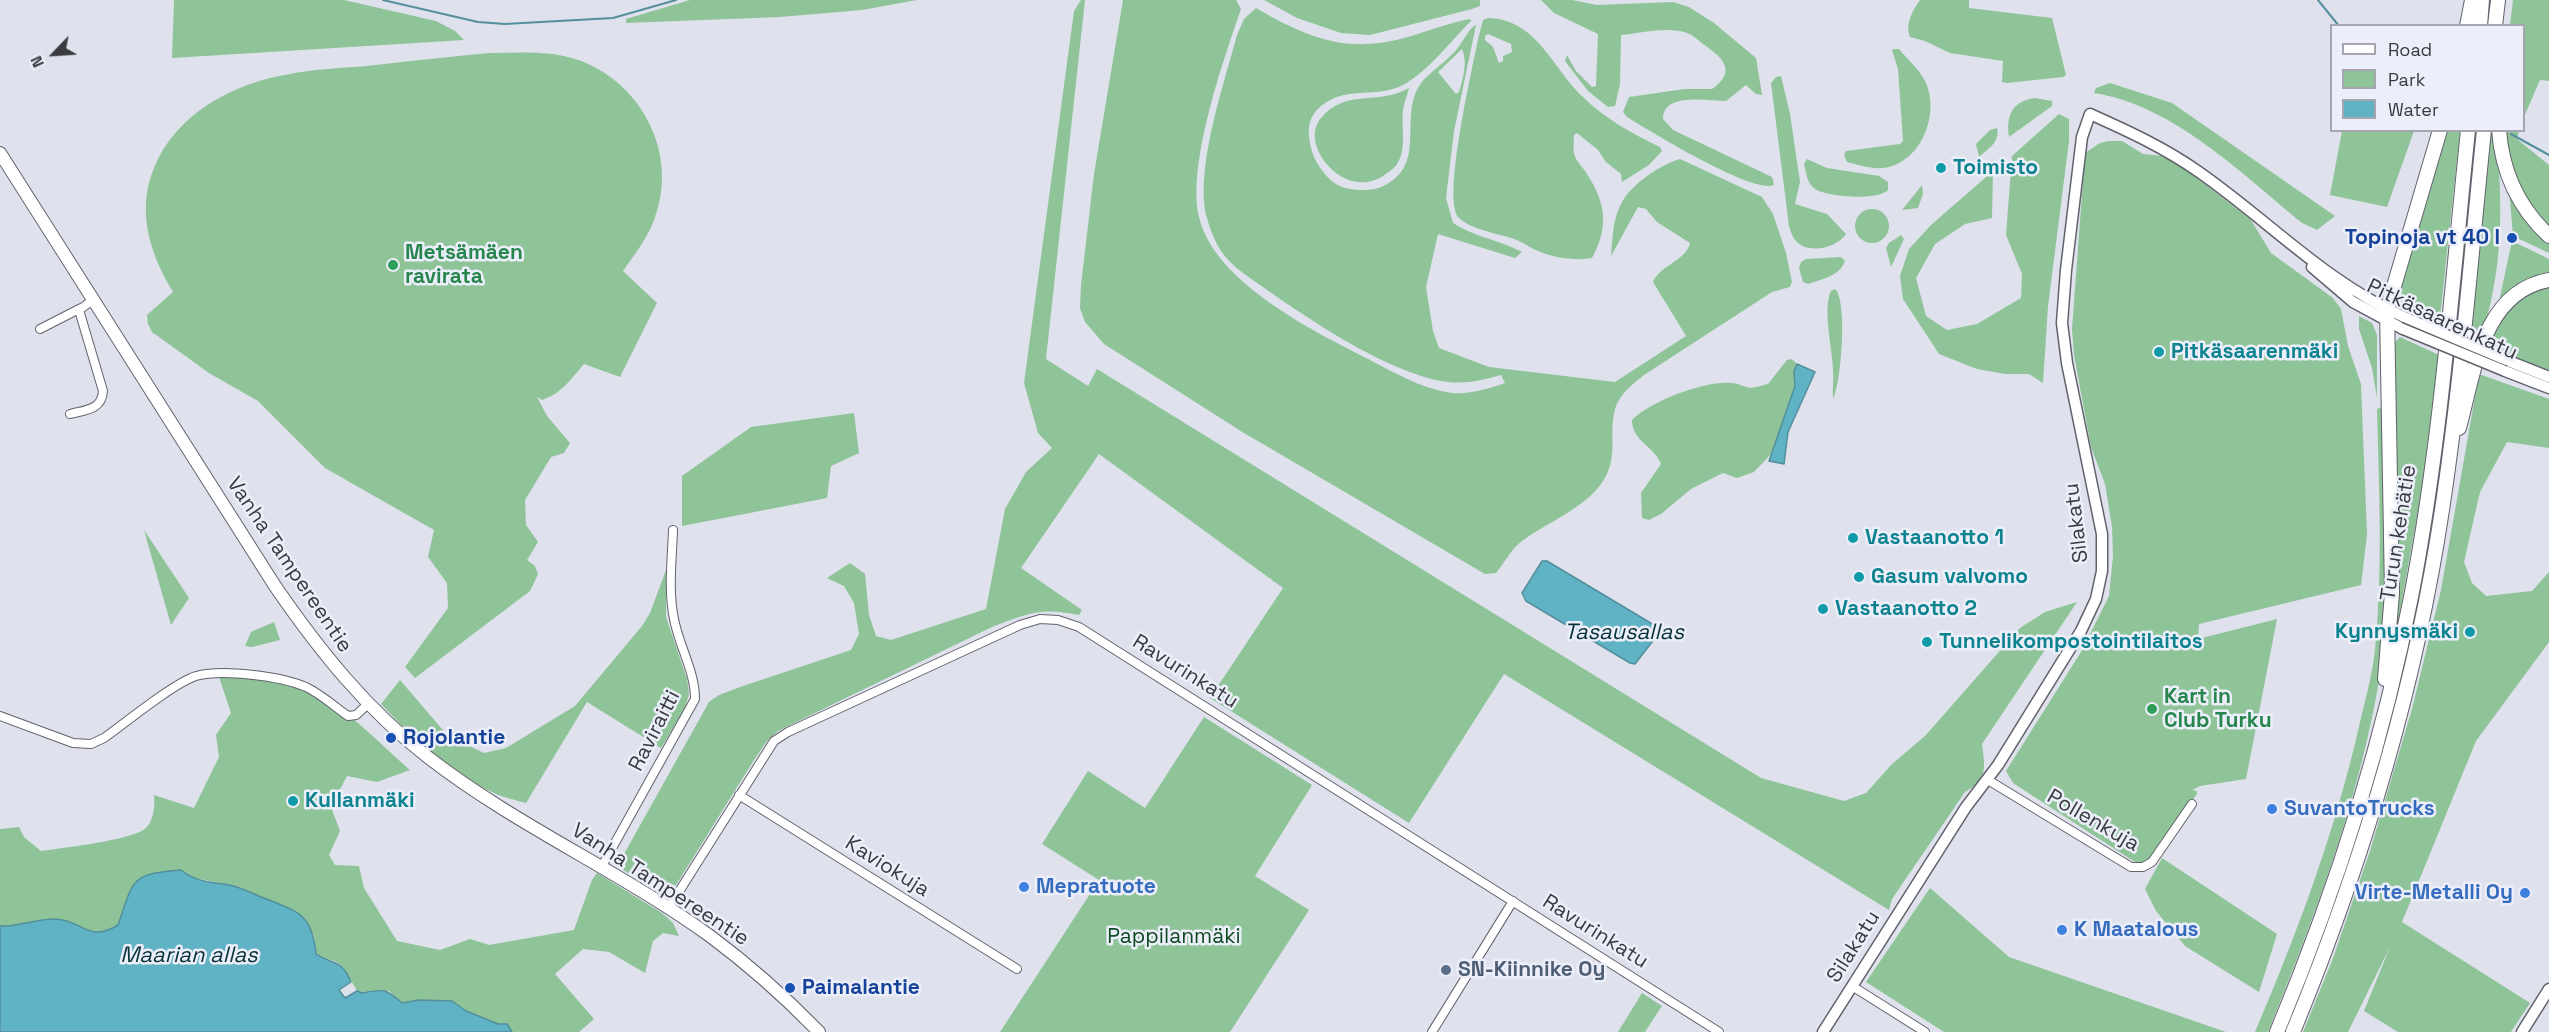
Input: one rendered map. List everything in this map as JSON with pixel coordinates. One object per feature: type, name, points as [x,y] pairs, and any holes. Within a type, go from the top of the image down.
[{"type":"highway","points":[[2467,24],[2472,0]]},
{"type":"highway","points":[[2480,24],[2482,0]]},
{"type":"highway","points":[[2497,24],[2498,0]]},
{"type":"highway","points":[[2381,726],[2392,593],[2387,315],[2439,132]]},
{"type":"highway","name":"Turun kehätie","points":[[2277,1032],[2310,952],[2351,831],[2381,726],[2412,594],[2426,510],[2468,132]]},
{"type":"highway","name":"Turun kehätie","points":[[2293,1032],[2324,958],[2362,847],[2396,730],[2427,595],[2448,470],[2484,132]]},
{"type":"highway","points":[[2499,132],[2504,165],[2511,181],[2528,213],[2549,237]]},
{"type":"highway","points":[[2448,470],[2482,345],[2491,322],[2514,295],[2532,284],[2549,279]]},
{"type":"main road","name":"Vanha Tampereentie","points":[[0,153],[274,586],[317,646],[368,704],[445,770],[502,809],[669,909],[708,935],[761,976],[819,1032]]},
{"type":"street","name":"Pitkäsaarenkatu","points":[[2090,114],[2144,138],[2182,160],[2300,253],[2370,301],[2403,329],[2506,366],[2549,377]]},
{"type":"street","name":"Silakatu","points":[[1823,1032],[1966,807],[1988,780],[2085,623],[2096,599],[2102,571],[2103,546],[2097,504],[2067,363],[2062,323],[2082,137],[2090,114]]},
{"type":"street","points":[[40,329],[93,300]]},
{"type":"street","points":[[70,414],[94,408],[100,404],[103,397],[80,318],[81,308]]},
{"type":"street","name":"Pitkäsaarenkatu","points":[[2387,315],[2404,317],[2549,388]]},
{"type":"street","name":"Raviraitti","points":[[601,868],[695,699],[693,682],[672,610],[673,530]]},
{"type":"street","name":"Ravurinkatu","points":[[669,909],[774,741],[788,732],[1020,625],[1040,619],[1058,620],[1080,627],[1719,1032]]},
{"type":"street","points":[[0,716],[73,743],[91,744],[104,738],[196,676],[218,674],[270,676],[307,688],[348,716],[356,715],[368,704]]},
{"type":"street","name":"Pollenkuja","points":[[1988,780],[2131,867],[2143,867],[2152,862],[2192,804]]},
{"type":"street","name":"Kaviokuja","points":[[739,795],[1017,969]]},
{"type":"street","points":[[1432,1032],[1513,901]]},
{"type":"street","points":[[1852,986],[1925,1032]]},
{"type":"street","points":[[2522,1032],[2549,989]]},
{"type":"green space","points":[[174,0],[344,0],[436,21],[455,31],[464,40],[172,58]]},
{"type":"green space","points":[[690,0],[917,0],[862,10],[780,17],[626,23],[626,19]]},
{"type":"green space","points":[[1081,0],[1085,0],[1046,359],[1088,386],[1097,369],[1761,778],[1844,801],[1866,793],[1892,764],[1925,736],[2020,628],[2045,612],[2077,602],[1982,744],[1984,766],[1978,782],[1965,792],[1892,899],[1889,910],[1504,674],[1409,823],[1210,698],[1283,588],[1099,454],[1021,568],[1082,610],[1079,615],[1055,612],[1036,613],[994,626],[778,731],[767,741],[754,760],[676,885],[659,889],[623,870],[619,863],[709,702],[719,695],[743,686],[851,650],[859,634],[854,603],[844,586],[827,578],[850,563],[865,574],[869,615],[876,636],[891,640],[986,609],[1005,509],[1026,472],[1052,448],[1038,433],[1024,383],[1074,11]]},
{"type":"green space","points":[[1123,0],[1236,0],[1241,9],[1209,113],[1198,169],[1199,217],[1208,241],[1224,263],[1268,302],[1320,334],[1399,375],[1430,388],[1452,393],[1472,392],[1505,383],[1501,375],[1462,382],[1448,382],[1426,377],[1380,359],[1309,319],[1231,263],[1221,251],[1213,235],[1204,199],[1207,152],[1225,78],[1244,19],[1256,8],[1309,34],[1327,40],[1363,44],[1404,38],[1470,19],[1471,21],[1440,55],[1414,78],[1394,89],[1348,94],[1326,102],[1316,111],[1309,129],[1310,144],[1315,159],[1332,182],[1349,189],[1368,190],[1379,188],[1390,182],[1402,170],[1407,160],[1412,108],[1421,83],[1453,53],[1476,25],[1454,131],[1446,198],[1453,223],[1522,252],[1515,258],[1438,234],[1426,287],[1433,331],[1439,348],[1489,367],[1615,382],[1686,336],[1653,282],[1661,271],[1684,254],[1690,243],[1657,222],[1646,209],[1638,207],[1611,256],[1615,219],[1623,200],[1638,183],[1650,174],[1680,159],[1762,197],[1773,214],[1786,253],[1792,282],[1790,287],[1772,292],[1644,375],[1628,389],[1616,406],[1611,462],[1596,491],[1576,507],[1518,544],[1496,573],[1485,574],[1244,433],[1104,344],[1085,322],[1080,308],[1094,174]],"holes":[[[1462,49],[1464,54],[1463,76],[1459,92],[1456,94],[1438,72]]]},
{"type":"green space","points":[[1264,0],[1480,0],[1480,6],[1370,35],[1341,33],[1297,18]]},
{"type":"green space","points":[[1541,0],[1572,0],[1597,5],[1673,2],[1689,7],[1714,23],[1756,58],[1762,95],[1756,94],[1746,85],[1726,101],[1678,101],[1665,110],[1663,119],[1673,130],[1772,177],[1774,185],[1762,185],[1745,180],[1701,160],[1627,117],[1623,112],[1629,97],[1685,89],[1712,89],[1720,82],[1726,70],[1721,59],[1710,49],[1691,35],[1680,31],[1663,30],[1621,35],[1620,84],[1615,106],[1608,107],[1588,91],[1565,61],[1567,55],[1576,71],[1592,87],[1596,86],[1598,34],[1554,13]]},
{"type":"green space","points":[[1920,0],[1969,0],[1969,8],[2052,18],[2066,75],[2002,82],[2003,61],[1950,53],[1925,41],[1910,37],[1908,28],[1910,18]]},
{"type":"green space","points":[[2513,0],[2549,0],[2549,81],[2540,80],[2525,115],[2525,24],[2510,24]]},
{"type":"green space","points":[[1488,18],[1505,20],[1519,27],[1542,47],[1572,85],[1592,105],[1620,125],[1660,147],[1662,151],[1649,165],[1622,182],[1621,174],[1606,162],[1598,150],[1577,133],[1574,135],[1575,156],[1598,195],[1603,215],[1601,236],[1592,258],[1572,259],[1551,255],[1514,239],[1471,226],[1459,218],[1454,207],[1456,161],[1465,103],[1483,20]],"holes":[[[1488,34],[1511,44],[1512,52],[1503,56],[1503,61],[1499,63],[1493,47],[1485,40],[1485,36]]]},
{"type":"green space","points":[[1899,49],[1925,81],[1931,108],[1924,135],[1908,157],[1896,164],[1878,168],[1847,162],[1844,155],[1846,151],[1900,144],[1903,141],[1898,69],[1892,50]]},
{"type":"green space","name":"Metsämäen ravirata","points":[[489,53],[543,53],[575,59],[598,69],[619,84],[636,102],[649,123],[658,146],[662,170],[661,195],[651,227],[623,271],[657,303],[620,377],[584,364],[555,394],[542,400],[537,397],[547,416],[570,443],[564,453],[551,457],[525,500],[526,525],[538,542],[527,560],[535,566],[538,574],[530,591],[415,678],[405,667],[448,608],[447,583],[428,557],[434,530],[325,468],[258,401],[209,373],[152,332],[147,315],[173,292],[152,247],[148,232],[146,200],[154,168],[177,131],[192,116],[228,93],[269,78],[299,72]]},
{"type":"green space","points":[[1781,76],[1790,114],[1800,182],[1795,204],[1827,214],[1846,234],[1842,239],[1824,248],[1810,248],[1798,243],[1789,226],[1771,83],[1776,77]]},
{"type":"green space","points":[[2110,83],[2172,103],[2335,216],[2317,230],[2302,223],[2231,163],[2179,126],[2151,111],[2123,100],[2094,93],[2096,88]]},
{"type":"green space","points":[[1409,88],[1403,110],[1402,152],[1395,167],[1372,181],[1357,182],[1343,177],[1330,168],[1321,156],[1316,143],[1315,130],[1321,118],[1341,103],[1385,96]]},
{"type":"green space","points":[[2035,98],[2052,101],[2052,106],[2009,137],[2008,129],[2012,111],[2021,102]]},
{"type":"green space","points":[[2059,114],[2069,119],[2069,141],[2048,306],[2043,383],[2029,374],[2005,374],[1977,369],[1939,354],[1903,299],[1900,276],[1909,249],[1931,225],[1993,171],[1992,218],[1965,224],[1935,244],[1916,278],[1926,316],[1947,330],[1977,324],[2021,298],[2022,274],[2006,235],[2012,156]]},
{"type":"green space","points":[[1997,128],[1995,141],[1979,157],[1976,144],[1990,130]]},
{"type":"green space","points":[[2342,132],[2414,132],[2387,207],[2330,195]]},
{"type":"green space","points":[[2446,132],[2460,132],[2439,327],[2392,307]]},
{"type":"green space","points":[[2491,132],[2496,132],[2500,186],[2500,238],[2497,264],[2487,317],[2479,344],[2470,341]]},
{"type":"green space","points":[[2506,132],[2519,132],[2517,139],[2549,165],[2549,229],[2524,197],[2512,170]]},
{"type":"green space","points":[[2122,141],[2143,154],[2164,156],[2192,174],[2251,220],[2271,253],[2333,298],[2341,309],[2348,346],[2361,384],[2367,535],[2361,585],[2199,624],[2198,639],[2277,619],[2246,779],[2200,786],[2192,790],[2197,791],[2197,794],[2150,858],[2138,864],[2013,783],[2006,771],[2081,652],[2109,596],[2113,556],[2112,527],[2105,484],[2091,447],[2074,355],[2072,329],[2085,153],[2100,143]]},
{"type":"green space","points":[[1807,159],[1827,168],[1879,176],[1888,182],[1888,190],[1874,196],[1864,197],[1821,192],[1812,187],[1809,181],[1804,164]]},
{"type":"green space","points":[[1922,185],[1923,194],[1918,208],[1902,210]]},
{"type":"green space","points":[[2509,190],[2549,242],[2549,253],[2513,236]]},
{"type":"green space","points":[[1872,209],[1884,214],[1889,226],[1884,238],[1872,243],[1860,238],[1855,226],[1860,214]]},
{"type":"green space","points":[[1901,235],[1904,239],[1891,267],[1886,248],[1889,243]]},
{"type":"green space","points":[[2512,241],[2549,259],[2549,275],[2498,306]]},
{"type":"green space","points":[[1841,257],[1845,261],[1835,274],[1808,284],[1803,282],[1799,268],[1801,262],[1806,259]]},
{"type":"green space","points":[[2549,285],[2549,373],[2486,346],[2490,336],[2515,300]]},
{"type":"green space","points":[[1835,289],[1841,309],[1842,343],[1839,378],[1833,399],[1833,362],[1828,309],[1831,291]]},
{"type":"green space","points":[[2359,316],[2372,323],[2377,335],[2377,398],[2372,368],[2359,329]]},
{"type":"green space","points":[[2400,337],[2439,355],[2421,494],[2395,639],[2393,344]]},
{"type":"green space","points":[[1792,359],[1797,364],[1794,371],[1796,385],[1778,440],[1770,455],[1754,472],[1737,478],[1723,473],[1691,489],[1661,514],[1649,520],[1642,518],[1641,493],[1661,464],[1654,452],[1639,438],[1632,420],[1665,399],[1707,385],[1734,383],[1750,388],[1768,384],[1787,360]]},
{"type":"green space","points":[[2479,374],[2549,399],[2549,448],[2507,442],[2480,492],[2464,562],[2472,583],[2486,596],[2532,591],[2549,572],[2549,642],[2476,741],[2402,922],[2530,1003],[2511,1032],[2398,1032],[2364,1011],[2390,947],[2348,1032],[2303,1032],[2332,961],[2370,851],[2412,709],[2441,590]]},
{"type":"green space","points":[[2382,407],[2389,557],[2387,617],[2376,697],[2353,795],[2322,891],[2268,1032],[2255,1032],[2300,921],[2326,846],[2338,808],[2370,680],[2375,650],[2379,590],[2377,409]]},
{"type":"green space","points":[[854,413],[859,453],[831,466],[827,498],[682,526],[682,476],[751,427]]},
{"type":"green space","points":[[144,530],[189,598],[171,625]]},
{"type":"green space","points":[[666,570],[666,617],[687,679],[689,694],[685,708],[661,748],[587,702],[526,803],[498,795],[448,766],[419,743],[381,704],[400,680],[448,736],[484,753],[506,748],[575,706],[642,626],[650,613]]},
{"type":"green space","points":[[274,622],[280,640],[252,647],[245,646],[251,632]]},
{"type":"green space","points":[[218,674],[269,676],[309,689],[346,713],[410,770],[377,782],[347,776],[331,807],[340,831],[329,855],[335,865],[359,866],[364,888],[397,941],[440,950],[470,939],[489,945],[574,930],[592,880],[597,873],[662,913],[673,923],[679,936],[663,933],[653,941],[645,973],[609,952],[583,949],[555,974],[594,1019],[579,1032],[512,1032],[507,1025],[498,1024],[466,1011],[452,1001],[419,1000],[402,1003],[389,991],[358,992],[338,963],[316,954],[314,935],[231,885],[189,877],[129,894],[118,925],[107,932],[95,934],[81,927],[0,926],[0,829],[19,827],[24,837],[41,851],[97,843],[140,832],[151,820],[154,795],[194,808],[219,757],[216,735],[231,713]]},
{"type":"green space","name":"Pappilanmäki","points":[[1204,717],[1312,785],[1255,876],[1309,910],[1230,1032],[1000,1032],[1099,880],[1042,844],[1088,771],[1145,808]]},
{"type":"green space","points":[[2162,858],[2277,934],[2259,992],[2185,946],[2156,911],[2145,889]]},
{"type":"green space","points":[[1930,888],[2009,957],[2226,1032],[1944,1032],[1866,982]]},
{"type":"green space","points":[[1642,993],[1662,1006],[1645,1032],[1618,1032]]},
{"type":"water","points":[[1797,364],[1815,372],[1788,432],[1784,464],[1769,461],[1795,386],[1794,371]]},
{"type":"water","name":"Tasausallas","points":[[1542,561],[1547,561],[1659,628],[1659,633],[1635,664],[1526,601],[1522,593]]},
{"type":"water","name":"Maarian allas","points":[[181,870],[198,879],[242,889],[302,916],[311,930],[316,954],[340,966],[348,975],[351,982],[339,990],[345,998],[357,991],[362,993],[380,990],[388,992],[402,1003],[419,1000],[452,1001],[466,1011],[498,1024],[507,1024],[512,1032],[0,1032],[0,926],[56,919],[73,923],[93,932],[108,930],[118,925],[127,898],[136,882],[152,874]]},
{"type":"waterway","points":[[383,0],[478,22],[505,24],[613,18],[676,0]]},
{"type":"waterway","points":[[2318,0],[2337,24]]},
{"type":"waterway","points":[[2511,134],[2549,155]]},
{"type":"place","name":"Toimisto","points":[[1941,168]]},
{"type":"place","name":"Topinoja vt 40 I","points":[[2512,238]]},
{"type":"place","name":"Metsämäen ravirata","points":[[393,265]]},
{"type":"place","name":"Pitkäsaarenmäki","points":[[2159,352]]},
{"type":"place","name":"Vastaanotto 1","points":[[1853,538]]},
{"type":"place","name":"Gasum valvomo","points":[[1859,577]]},
{"type":"place","name":"Vastaanotto 2","points":[[1823,609]]},
{"type":"place","name":"Kynnysmäki","points":[[2470,632]]},
{"type":"place","name":"Tunnelikompostointilaitos","points":[[1927,642]]},
{"type":"place","name":"Kart in Club Turku","points":[[2152,709]]},
{"type":"place","name":"Rojolantie","points":[[391,738]]},
{"type":"place","name":"Kullanmäki","points":[[293,801]]},
{"type":"place","name":"SuvantoTrucks","points":[[2272,809]]},
{"type":"place","name":"Mepratuote","points":[[1024,887]]},
{"type":"place","name":"Virte-Metalli Oy","points":[[2525,893]]},
{"type":"place","name":"K Maatalous","points":[[2062,930]]},
{"type":"place","name":"SN-Kiinnike Oy","points":[[1446,970]]},
{"type":"place","name":"Paimalantie","points":[[790,988]]}]
